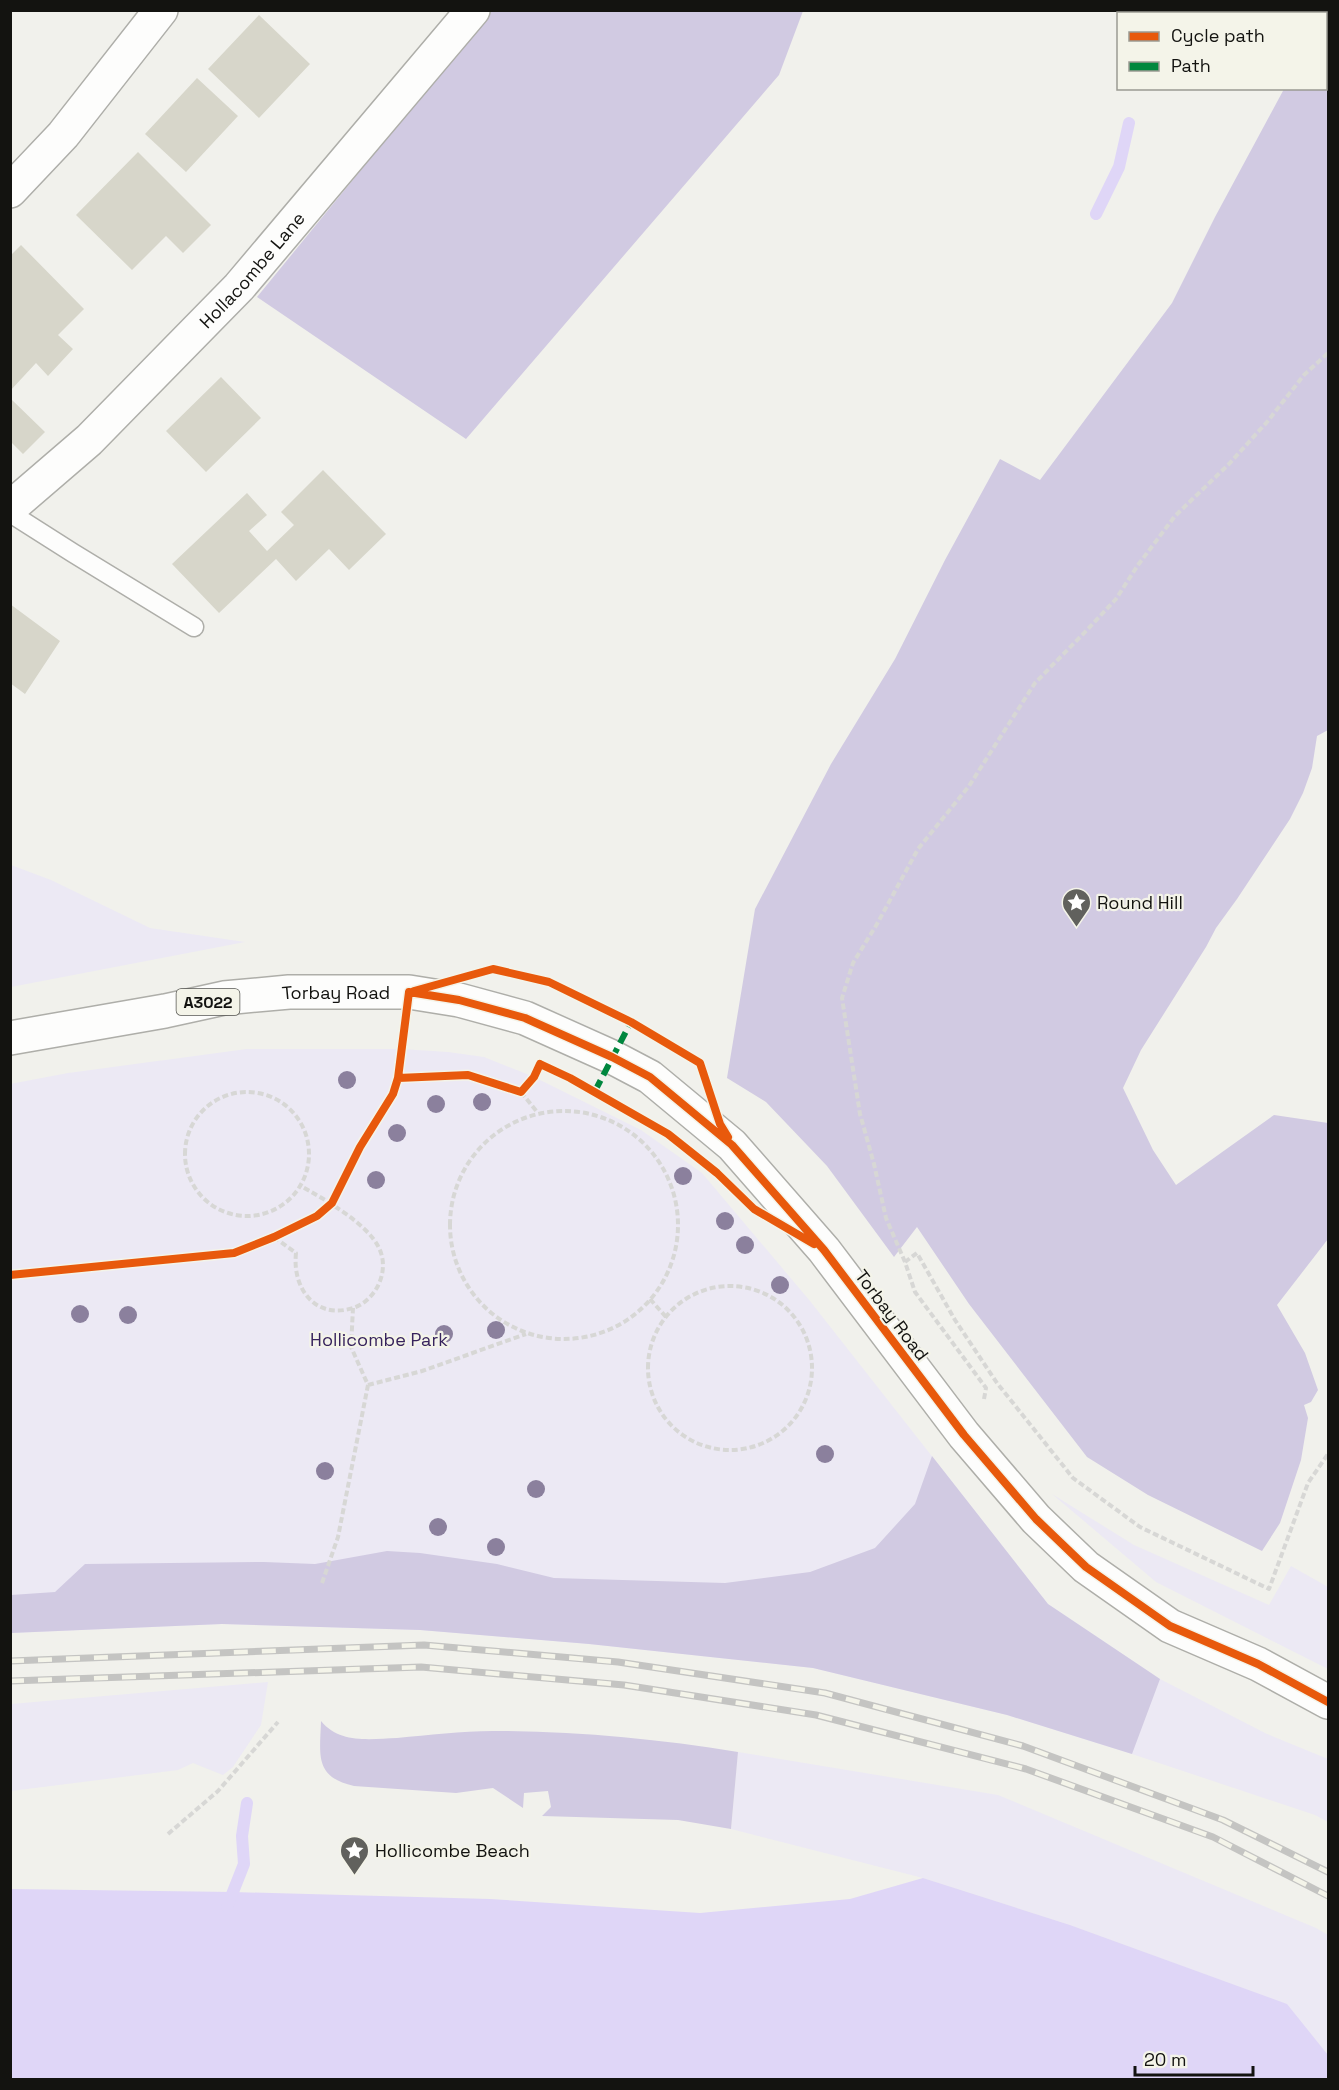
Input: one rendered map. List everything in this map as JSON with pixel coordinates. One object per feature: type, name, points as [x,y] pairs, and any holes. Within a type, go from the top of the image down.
[{"type":"main road","points":[[10,191],[63,135],[161,10]]},
{"type":"main road","name":"Hollacombe Lane","points":[[10,508],[89,440],[239,287],[473,10]]},
{"type":"main road","name":"Torbay Road","points":[[10,1038],[165,1011],[224,998],[289,992],[409,992],[459,1000],[525,1018],[612,1057],[650,1077],[732,1144],[824,1250],[964,1435],[1036,1519],[1086,1567],[1170,1626],[1258,1664],[1329,1702]]},
{"type":"lane","points":[[10,513],[194,627]]},
{"type":"path","points":[[964,1435],[982,1414],[986,1388],[915,1292],[886,1218],[860,1114],[842,998],[853,963],[918,849],[969,786],[1035,683],[1116,599],[1175,516],[1229,464],[1267,422],[1304,375],[1329,353]]},
{"type":"path","points":[[252,1091],[273,1096],[291,1108],[303,1125],[310,1145],[309,1167],[301,1186],[287,1202],[269,1213],[248,1217],[226,1213],[209,1203],[196,1189],[187,1172],[186,1143],[188,1133],[197,1116],[212,1102],[231,1093],[252,1091]]},
{"type":"path","points":[[521,1092],[538,1113]]},
{"type":"path","points":[[568,1110],[597,1115],[625,1127],[648,1147],[666,1171],[676,1199],[679,1229],[674,1259],[662,1286],[650,1299],[636,1315],[602,1334],[564,1340],[526,1334],[494,1316],[469,1289],[453,1256],[450,1219],[457,1182],[476,1151],[504,1127],[538,1113],[568,1110]]},
{"type":"path","points":[[274,1237],[296,1253],[294,1268],[298,1283],[305,1294],[316,1304],[331,1310],[353,1308],[366,1301],[379,1282],[383,1260],[380,1248],[371,1235],[332,1203],[301,1186]]},
{"type":"path","points":[[905,1262],[917,1253],[955,1320],[997,1383],[1073,1478],[1140,1527],[1269,1589],[1308,1484],[1329,1454]]},
{"type":"path","points":[[739,1286],[766,1294],[788,1310],[804,1332],[812,1358],[811,1385],[801,1411],[783,1432],[760,1445],[734,1451],[708,1448],[683,1436],[664,1417],[652,1393],[648,1367],[653,1340],[666,1317],[686,1298],[712,1288],[739,1286]]},
{"type":"path","points":[[650,1299],[666,1317]]},
{"type":"path","points":[[322,1583],[338,1538],[368,1385],[351,1347],[353,1308]]},
{"type":"path","points":[[368,1385],[422,1371],[526,1334]]},
{"type":"path","points":[[168,1834],[218,1791],[278,1722]]},
{"type":"green space","points":[[11,865],[51,880],[150,928],[245,942],[11,987]]},
{"type":"green space","name":"Hollicombe Park","points":[[247,1049],[401,1049],[484,1057],[534,1077],[641,1130],[702,1173],[810,1301],[1048,1604],[1160,1679],[1267,1734],[1328,1759],[1328,1822],[1315,1815],[1132,1754],[1007,1715],[813,1668],[589,1644],[420,1630],[222,1624],[11,1633],[10,1084],[68,1073]]},
{"type":"green space","points":[[1052,1494],[1134,1545],[1269,1605],[1291,1566],[1328,1587],[1328,1669],[1156,1582]]},
{"type":"green space","points":[[268,1682],[261,1725],[233,1767],[223,1775],[193,1763],[178,1770],[11,1791],[11,1704]]},
{"type":"green space","points":[[738,1752],[998,1795],[1316,1928],[1328,1935],[1328,2055],[1286,2004],[1070,1925],[923,1878],[731,1829]]},
{"type":"shaded area","points":[[491,11],[803,11],[779,75],[466,439],[257,297]]},
{"type":"shaded area","points":[[1328,11],[1328,730],[1317,736],[1312,768],[1290,819],[1216,928],[1141,1050],[1123,1088],[1153,1150],[1176,1185],[1274,1115],[1328,1123],[1328,1239],[1277,1305],[1305,1353],[1318,1390],[1311,1402],[1304,1405],[1308,1418],[1301,1460],[1280,1523],[1262,1551],[1148,1495],[1087,1457],[969,1304],[917,1227],[894,1257],[827,1166],[766,1102],[727,1078],[755,909],[831,764],[895,659],[1000,459],[1040,480],[1172,303],[1283,90],[1327,90],[1327,12],[1304,12]]},
{"type":"shaded area","points":[[932,1456],[1048,1604],[1160,1679],[1132,1754],[1007,1715],[813,1668],[589,1644],[420,1630],[222,1624],[11,1633],[11,1595],[55,1592],[85,1564],[264,1562],[315,1564],[387,1551],[420,1553],[497,1564],[554,1578],[725,1583],[810,1572],[875,1548],[915,1504]]},
{"type":"shaded area","points":[[321,1721],[337,1734],[356,1738],[397,1738],[481,1731],[555,1732],[677,1743],[738,1752],[731,1829],[678,1820],[542,1816],[551,1807],[548,1791],[524,1793],[523,1808],[493,1788],[456,1793],[354,1786],[332,1777],[322,1763]]},
{"type":"shaded area","points":[[923,1878],[1070,1925],[1287,2004],[1328,2055],[1328,2079],[11,2079],[11,1889],[490,1899],[700,1913],[850,1899]]},
{"type":"building","points":[[259,15],[310,64],[259,118],[208,69]]},
{"type":"building","points":[[197,78],[238,116],[186,172],[145,134]]},
{"type":"building","points":[[138,152],[211,225],[183,253],[166,236],[132,270],[76,215]]},
{"type":"building","points":[[21,245],[84,309],[58,335],[73,349],[48,376],[36,363],[10,391],[10,256]]},
{"type":"building","points":[[221,377],[261,418],[206,472],[166,431]]},
{"type":"building","points":[[10,398],[45,432],[23,454],[10,441]]},
{"type":"building","points":[[323,470],[386,534],[349,570],[329,549],[296,581],[276,559],[219,613],[172,564],[247,493],[267,515],[249,531],[267,551],[294,525],[281,512]]},
{"type":"building","points":[[10,604],[60,641],[25,694],[10,683]]},
{"type":"waterway","points":[[1096,214],[1119,167],[1129,123]]},
{"type":"waterway","points":[[227,1907],[244,1864],[242,1836],[247,1803]]},
{"type":"railway","points":[[10,1661],[424,1645],[618,1662],[825,1693],[1023,1746],[1223,1820],[1328,1872]]},
{"type":"railway","points":[[10,1681],[421,1667],[624,1685],[816,1715],[1026,1769],[1213,1837],[1328,1896]]},
{"type":"marked path","points":[[595,1091],[631,1022]]},
{"type":"cycle path","points":[[414,991],[493,969],[549,982],[631,1022],[700,1063],[720,1124],[728,1137]]},
{"type":"cycle path","points":[[409,992],[459,1000],[525,1018],[612,1057],[650,1077],[732,1145],[824,1250],[964,1435],[1036,1519],[1086,1567],[1170,1626],[1258,1664],[1328,1702]]},
{"type":"cycle path","points":[[10,1275],[234,1253],[317,1216],[332,1203],[360,1147],[393,1094],[398,1078],[409,992]]},
{"type":"cycle path","points":[[398,1078],[468,1075],[521,1092],[534,1077],[540,1064],[570,1078],[668,1134],[717,1173],[754,1209],[814,1244]]},
{"type":"place","name":"Round Hill","points":[[1076,928]]},
{"type":"place","name":"Hollicombe Beach","points":[[354,1876]]}]
